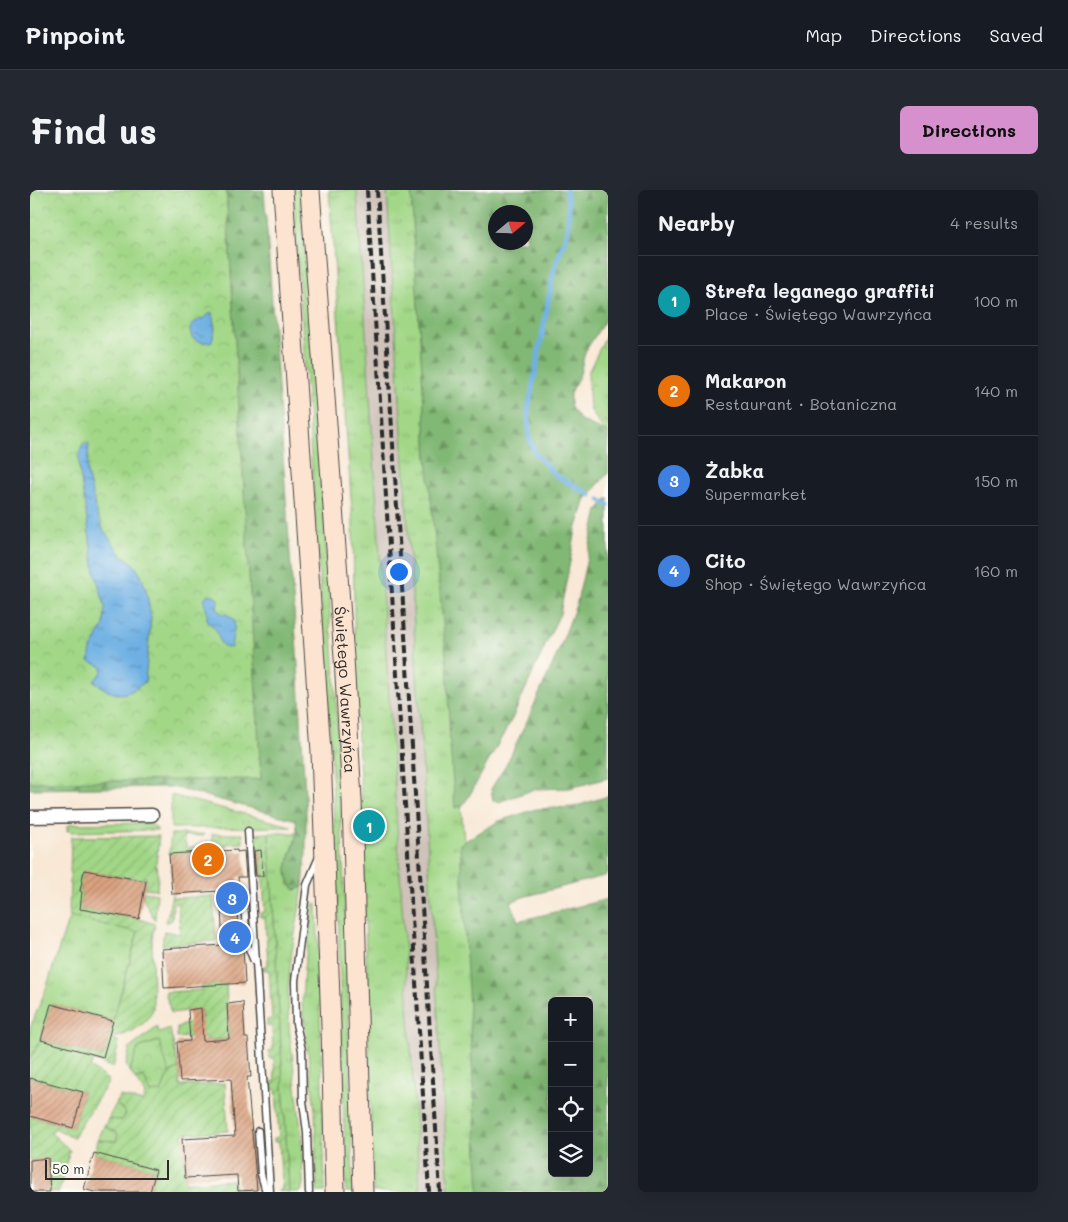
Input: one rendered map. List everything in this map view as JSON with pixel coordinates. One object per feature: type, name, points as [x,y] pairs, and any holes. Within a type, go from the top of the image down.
[{"type":"main road","name":"Świętego Wawrzyńca","points":[[283,190],[321,752],[335,1192]]},
{"type":"main road","name":"Świętego Wawrzyńca","points":[[310,190],[350,762],[363,1192]]},
{"type":"street","points":[[30,817],[152,815]]},
{"type":"lane","points":[[248,831],[270,1192]]},
{"type":"lane","points":[[309,1192],[307,1132],[303,1101],[302,1050],[296,1024],[295,981],[308,885],[324,845]]},
{"type":"lane","points":[[244,903],[247,944],[257,966]]},
{"type":"lane","points":[[258,1131],[261,1174],[266,1192]]},
{"type":"shaded area","points":[[357,190],[387,190],[449,1192],[420,1192]]},
{"type":"green space","points":[[30,190],[226,190],[261,779],[30,782]]},
{"type":"green space","points":[[226,190],[264,190],[299,680],[306,815],[306,854],[303,887],[295,890],[287,876],[287,869],[296,839],[296,820],[172,787],[30,789],[30,782],[261,779]]},
{"type":"green space","points":[[293,190],[300,190],[330,603],[330,632],[332,633],[335,675],[347,957],[353,1192],[346,1192],[338,907],[331,750]]},
{"type":"green space","points":[[329,190],[357,190],[420,1192],[373,1192],[362,813],[355,684],[353,525]]},
{"type":"green space","points":[[387,190],[411,190],[473,952],[485,1192],[449,1192]]},
{"type":"green space","points":[[411,190],[608,190],[608,315],[585,352],[580,374],[570,393],[570,406],[579,419],[608,433],[608,473],[586,499],[576,530],[560,614],[512,719],[468,798],[462,806],[455,808],[447,665],[427,458]]},
{"type":"green space","points":[[608,331],[608,433],[604,431],[590,409],[588,373]]},
{"type":"green space","points":[[608,497],[608,778],[570,788],[535,789],[499,802],[493,801],[491,789],[507,763],[559,650],[577,602],[598,510]]},
{"type":"green space","points":[[171,795],[291,826],[291,827],[171,828]]},
{"type":"green space","points":[[608,796],[608,875],[523,897],[511,902],[518,921],[608,899],[608,1192],[479,1192],[460,844],[499,821],[536,809],[573,807]]},
{"type":"green space","points":[[148,823],[158,830],[71,832],[66,830],[69,828],[66,827],[71,824]]},
{"type":"green space","points":[[269,833],[297,833],[287,868],[289,884],[295,890],[303,887],[291,957],[288,992],[289,1027],[301,1130],[303,1183],[301,1192],[289,1192]]},
{"type":"green space","points":[[269,833],[289,1192],[277,1191],[282,1190],[279,1142],[274,1142],[274,1138],[279,1137],[276,1089],[271,1089],[270,1082],[275,1082],[274,1058],[269,1058],[269,1051],[273,1050],[272,1026],[267,1026],[267,1020],[272,1019],[269,970],[263,970],[263,966],[268,966],[265,917],[260,917],[260,913],[265,912],[261,851],[256,851],[255,834]]},
{"type":"green space","points":[[171,834],[204,834],[204,836],[183,836],[187,848],[213,846],[212,834],[243,834],[243,843],[226,844],[226,851],[169,854]]},
{"type":"green space","points":[[159,836],[156,865],[158,876],[157,890],[144,888],[146,877],[144,877],[144,880],[83,871],[80,909],[139,919],[155,924],[152,938],[153,1009],[142,1025],[113,1038],[119,1042],[113,1068],[94,1060],[90,1067],[109,1081],[73,1138],[55,1128],[51,1133],[70,1150],[59,1192],[50,1192],[48,1159],[30,1160],[30,1116],[73,1128],[83,1092],[30,1078],[30,1059],[41,1040],[103,1057],[138,932],[69,917],[71,837]]},
{"type":"green space","points":[[144,892],[157,894],[155,920],[143,899]]},
{"type":"green space","points":[[172,894],[172,898],[213,896],[216,941],[162,945],[164,931],[180,934],[178,903],[173,903],[172,920],[166,923]]},
{"type":"green space","points":[[314,904],[317,904],[325,1192],[317,1192],[315,1110],[302,1004],[304,968]]},
{"type":"green space","points":[[69,917],[138,931],[113,1021],[51,1004],[41,1040],[30,1059],[30,1028],[46,989]]},
{"type":"green space","points":[[226,984],[229,1039],[205,1040],[204,1036],[177,1038],[177,1027],[202,1019],[201,1009],[171,1013],[165,992],[202,990],[202,986]]},
{"type":"green space","points":[[157,1027],[159,1033],[170,1029],[179,1069],[169,1073],[158,1041],[138,1048],[130,1071],[126,1065],[130,1048]]},
{"type":"green space","points":[[159,1041],[169,1073],[161,1092],[150,1093],[144,1077],[135,1079],[130,1071],[138,1048]]},
{"type":"green space","points":[[179,1069],[180,1086],[225,1083],[228,1131],[183,1134],[185,1182],[234,1180],[235,1189],[245,1192],[150,1192],[156,1170],[94,1153],[98,1140],[116,1141],[118,1134],[104,1126],[108,1119],[122,1120],[126,1114],[116,1104],[120,1096],[143,1102],[145,1094],[135,1079],[144,1077],[150,1093],[161,1092],[169,1073]]},
{"type":"green space","points":[[116,1104],[126,1113],[122,1120],[108,1119]]},
{"type":"green space","points":[[104,1126],[118,1134],[116,1141],[98,1140]]},
{"type":"water","points":[[212,312],[215,328],[212,341],[202,342],[192,338],[190,329],[192,324]]},
{"type":"water","points":[[83,444],[89,444],[87,472],[97,515],[104,531],[122,555],[133,563],[142,577],[151,618],[145,682],[131,691],[120,694],[108,691],[94,681],[102,672],[102,667],[89,661],[91,649],[104,625],[105,607],[95,572],[79,468],[79,454]]},
{"type":"water","points":[[208,594],[214,595],[218,599],[217,608],[220,613],[232,617],[234,621],[231,648],[222,644],[216,630],[207,621],[207,611],[204,602]]},
{"type":"building","points":[[237,850],[237,852],[244,851],[246,877],[238,877],[239,890],[236,890],[239,944],[242,944],[243,947],[245,983],[164,988],[162,949],[223,945],[220,891],[172,894],[169,854]]},
{"type":"building","points":[[261,850],[263,876],[256,876],[254,851]]},
{"type":"building","points":[[84,870],[146,881],[139,919],[80,909],[82,892],[80,891]]},
{"type":"building","points":[[243,1002],[245,1038],[248,1038],[251,1077],[247,1077],[257,1190],[238,1191],[237,1175],[185,1178],[182,1139],[235,1136],[231,1079],[180,1081],[177,1042],[190,1041],[188,1010],[201,1008],[203,1041],[229,1039],[227,1004]]},
{"type":"building","points":[[51,1004],[113,1021],[103,1057],[41,1040]]},
{"type":"building","points":[[30,1078],[83,1092],[73,1128],[30,1116]]},
{"type":"building","points":[[94,1153],[156,1170],[150,1192],[94,1192],[84,1189]]},
{"type":"building","points":[[48,1158],[50,1192],[30,1192],[30,1160]]},
{"type":"waterway","points":[[566,190],[569,207],[568,230],[554,270],[528,411],[529,437],[535,453],[555,475],[591,495]]},
{"type":"waterway","points":[[600,500],[608,505]]},
{"type":"railway","points":[[367,190],[429,1192]]},
{"type":"railway","points":[[377,190],[440,1192]]},
{"type":"place","name":"Strefa leganego graffiti","points":[[369,826]]},
{"type":"place","name":"Makaron","points":[[208,859]]},
{"type":"place","name":"Żabka","points":[[232,898]]},
{"type":"place","name":"Cito","points":[[235,937]]}]
